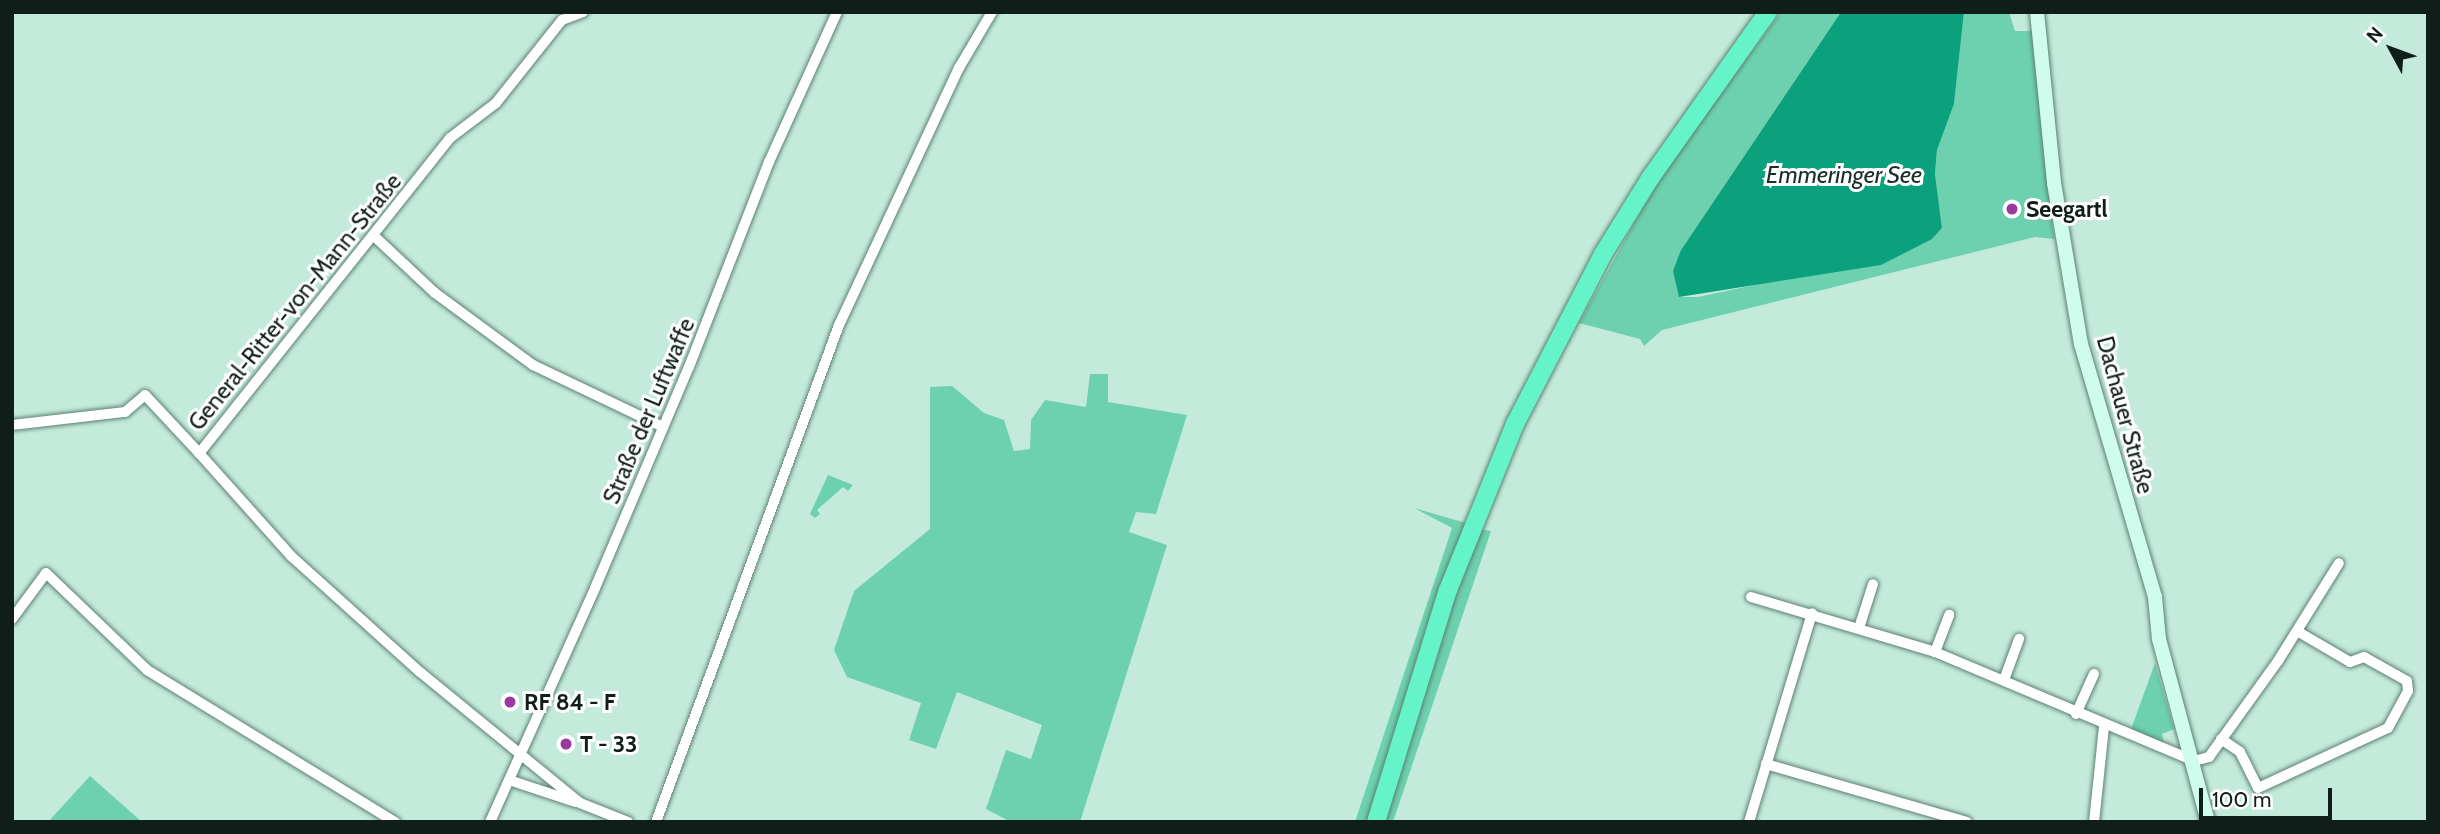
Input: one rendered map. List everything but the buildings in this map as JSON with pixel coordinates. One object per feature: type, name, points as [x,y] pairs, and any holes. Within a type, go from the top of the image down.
[{"type":"highway","points":[[1376,822],[1448,590],[1520,413],[1597,265],[1651,177],[1768,12]]},
{"type":"street","name":"General-Ritter-von-Mann-Straße","points":[[583,12],[562,20],[496,103],[450,138],[199,453],[291,556],[420,672],[522,751],[580,803],[628,822]]},
{"type":"street","name":"Straße der Luftwaffe","points":[[490,822],[663,427],[778,141],[837,12]]},
{"type":"street","points":[[656,822],[731,608],[839,325],[960,68],[992,12]]},
{"type":"street","name":"Dachauer Straße","points":[[2037,12],[2054,183],[2081,344],[2155,597],[2159,639],[2194,761],[2208,822]]},
{"type":"street","points":[[374,236],[435,293],[533,365],[663,427]]},
{"type":"street","points":[[12,425],[125,412],[145,395],[199,453]]},
{"type":"street","points":[[1751,597],[1812,613],[1935,652],[2004,680],[2104,727],[2194,761],[2209,757],[2297,631],[2339,563]]},
{"type":"street","points":[[12,619],[46,573],[147,670],[395,822]]},
{"type":"street","points":[[1859,628],[1872,584]]},
{"type":"street","points":[[1749,822],[1812,613]]},
{"type":"street","points":[[1935,652],[1949,615]]},
{"type":"street","points":[[2221,739],[2240,752],[2258,788],[2388,729],[2408,691],[2407,681],[2364,657],[2350,662],[2297,631]]},
{"type":"street","points":[[2004,680],[2019,639]]},
{"type":"street","points":[[2076,714],[2094,674]]},
{"type":"street","points":[[2094,822],[2104,727]]},
{"type":"street","points":[[1766,764],[1967,822]]},
{"type":"street","points":[[509,780],[580,803]]},
{"type":"shaded area","points":[[1781,12],[1841,12],[1681,250],[1679,297],[1698,297],[1811,273],[1932,239],[1942,228],[1935,174],[1937,150],[1954,104],[1964,12],[2009,12],[2015,31],[2032,31],[2054,239],[2035,237],[1662,330],[1644,346],[1640,339],[1579,323],[1658,180]]},
{"type":"shaded area","points":[[1090,374],[1108,374],[1108,402],[1187,415],[1156,514],[1136,512],[1129,532],[1167,545],[1080,822],[1011,822],[986,809],[1006,750],[1031,759],[1042,725],[957,692],[936,749],[909,740],[921,703],[847,677],[834,650],[854,591],[930,529],[930,387],[952,386],[984,413],[1004,420],[1014,451],[1030,449],[1031,420],[1045,400],[1086,407]]},
{"type":"shaded area","points":[[828,475],[853,485],[848,491],[843,487],[817,510],[820,514],[815,518],[810,514]]},
{"type":"shaded area","points":[[1414,508],[1466,523],[1371,822],[1355,822],[1452,528]]},
{"type":"shaded area","points":[[1480,529],[1491,531],[1393,822],[1384,822],[1456,592]]},
{"type":"shaded area","points":[[2155,663],[2174,729],[2162,734],[2164,745],[2130,732]]},
{"type":"shaded area","points":[[90,776],[142,822],[48,822]]},
{"type":"water","name":"Emmeringer See","points":[[1841,12],[1964,12],[1954,104],[1937,150],[1935,174],[1942,228],[1932,239],[1881,265],[1679,297],[1673,271],[1681,250]]},
{"type":"place","name":"Seegartl","points":[[2012,209]]},
{"type":"place","name":"RF 84 - F","points":[[510,702]]},
{"type":"place","name":"T - 33","points":[[566,744]]}]
